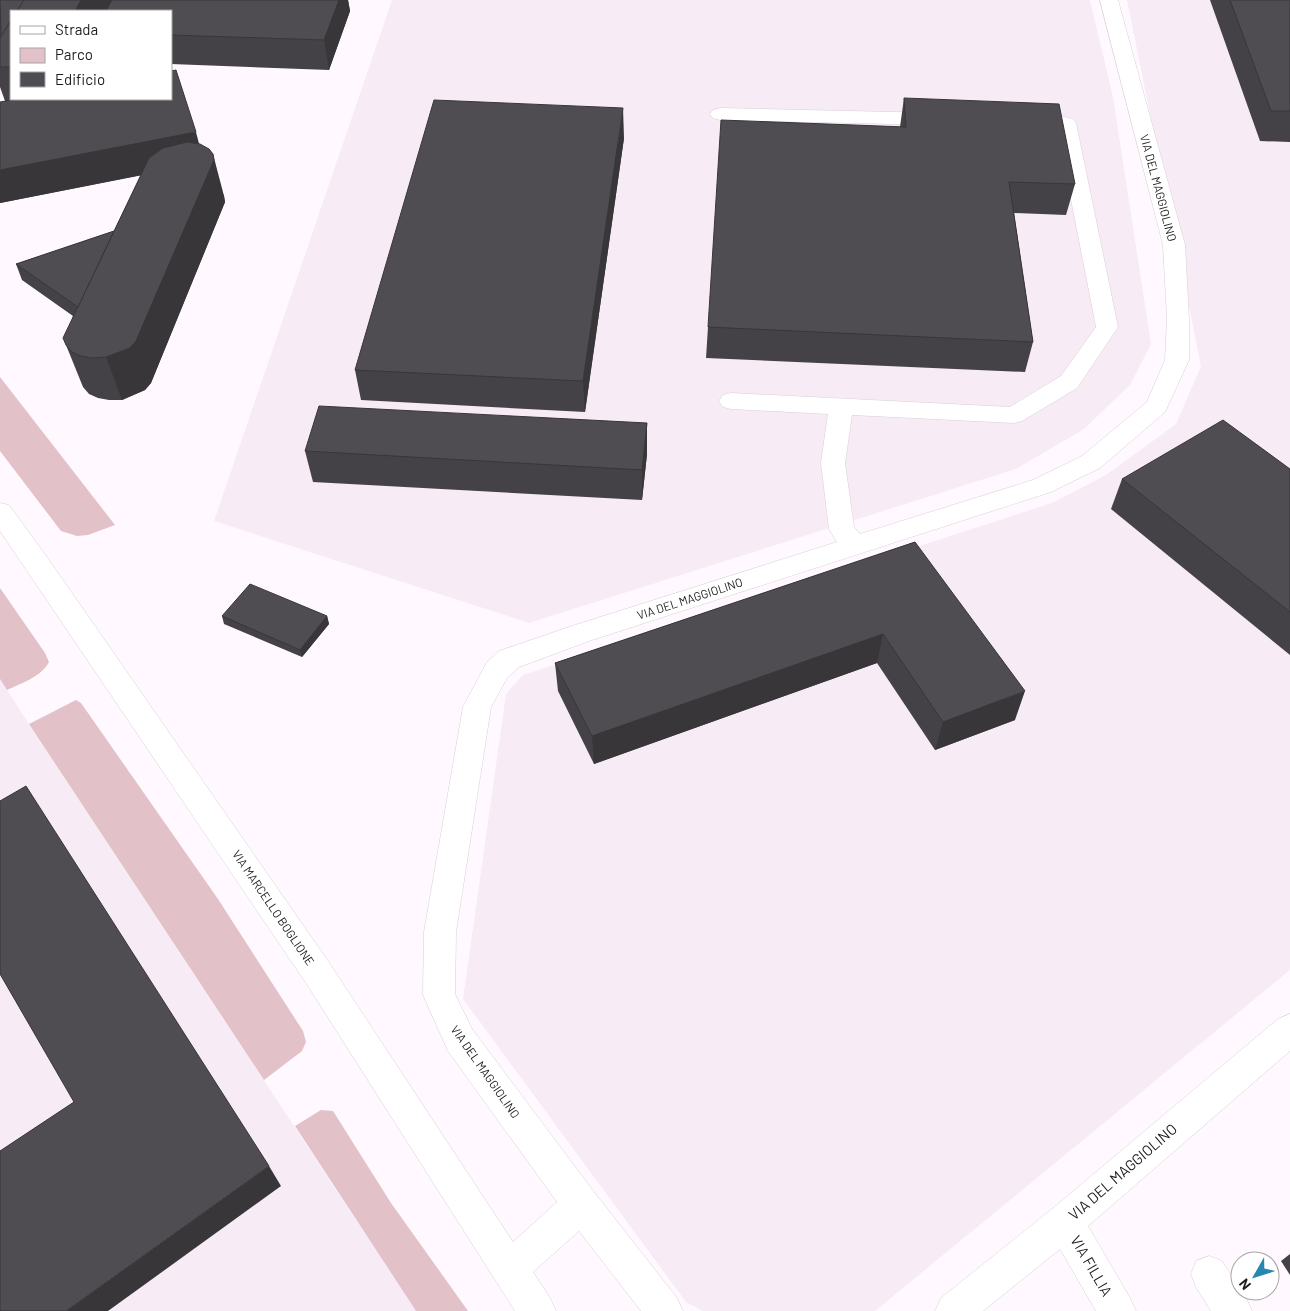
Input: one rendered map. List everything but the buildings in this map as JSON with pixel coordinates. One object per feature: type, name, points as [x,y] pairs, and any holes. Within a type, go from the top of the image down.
[{"type":"street","name":"VIA DEL MAGGIOLINO","points":[[664,1311],[581,1205],[460,1040],[439,996],[440,932],[477,707],[497,670],[510,659],[591,630],[1042,486],[1090,462],[1157,406],[1177,360],[1178,319],[1174,245],[1109,0]]},
{"type":"street","points":[[720,114],[953,120]]},
{"type":"street","points":[[731,401],[1014,415],[1069,382],[1107,327],[1066,123],[1001,121]]},
{"type":"street","points":[[841,406],[833,463],[842,528],[855,546]]},
{"type":"street","name":"VIA MARCELLO BOGLIONE","points":[[0,512],[40,567],[312,964],[537,1311]]},
{"type":"street","name":"VIA DEL MAGGIOLINO","points":[[954,1311],[1065,1222],[1290,1030]]},
{"type":"street","points":[[509,1270],[581,1205]]},
{"type":"street","name":"VIA FILLIA","points":[[1065,1222],[1117,1311]]},
{"type":"street","points":[[1209,1274],[1233,1311]]},
{"type":"shaded area","points":[[392,0],[1090,0],[1113,97],[1151,344],[1130,385],[1084,429],[1016,469],[529,623],[214,521]]},
{"type":"shaded area","points":[[1127,0],[1290,0],[1290,970],[875,1311],[703,1311],[686,1302],[463,999],[506,694],[523,675],[1052,503],[1106,475],[1176,424],[1201,366]]},
{"type":"shaded area","points":[[0,679],[29,724],[416,1311],[0,1311]]},
{"type":"green space","points":[[0,377],[115,525],[88,535],[77,536],[61,531],[0,451]]},
{"type":"green space","points":[[0,588],[45,653],[49,662],[36,676],[7,690],[0,679]]},
{"type":"green space","points":[[76,700],[81,703],[218,899],[303,1031],[306,1042],[302,1051],[264,1080],[29,724]]},
{"type":"green space","points":[[321,1110],[333,1111],[391,1203],[468,1311],[416,1311],[295,1126]]}]
